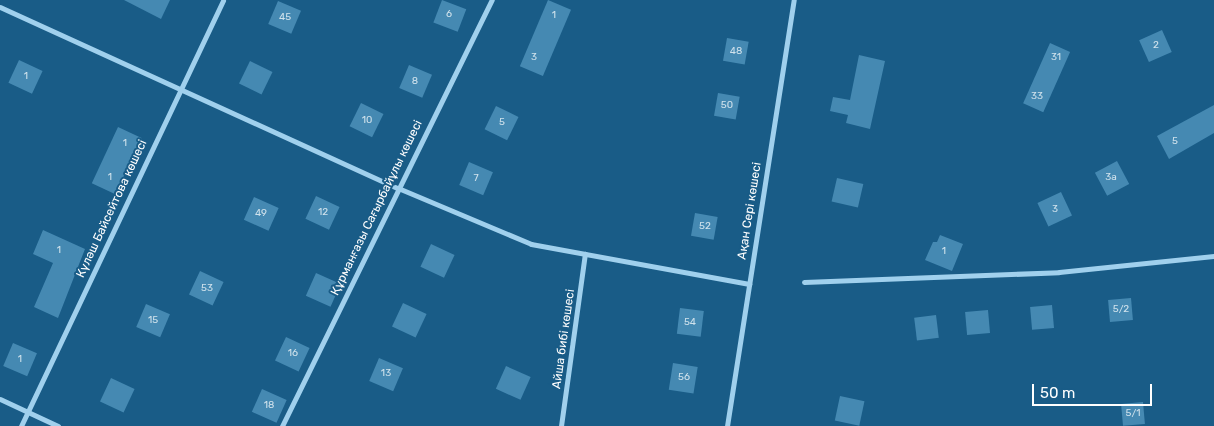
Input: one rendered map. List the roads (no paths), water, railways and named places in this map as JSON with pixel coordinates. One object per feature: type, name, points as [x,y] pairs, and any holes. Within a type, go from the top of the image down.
[{"type":"street","name":"Күләш Байсейтова көшесі","points":[[21,426],[223,0]]},
{"type":"street","name":"Құрманғазы Сағырбайұлы көшесі","points":[[282,426],[492,0]]},
{"type":"street","name":"Ақан Сері көшесі","points":[[727,426],[794,0]]},
{"type":"street","points":[[0,7],[398,188],[532,244],[749,284]]},
{"type":"street","name":"Айша бибі көшесі","points":[[561,426],[585,254]]},
{"type":"street","points":[[804,282],[1059,272],[1214,256]]},
{"type":"street","points":[[0,399],[58,426]]}]
